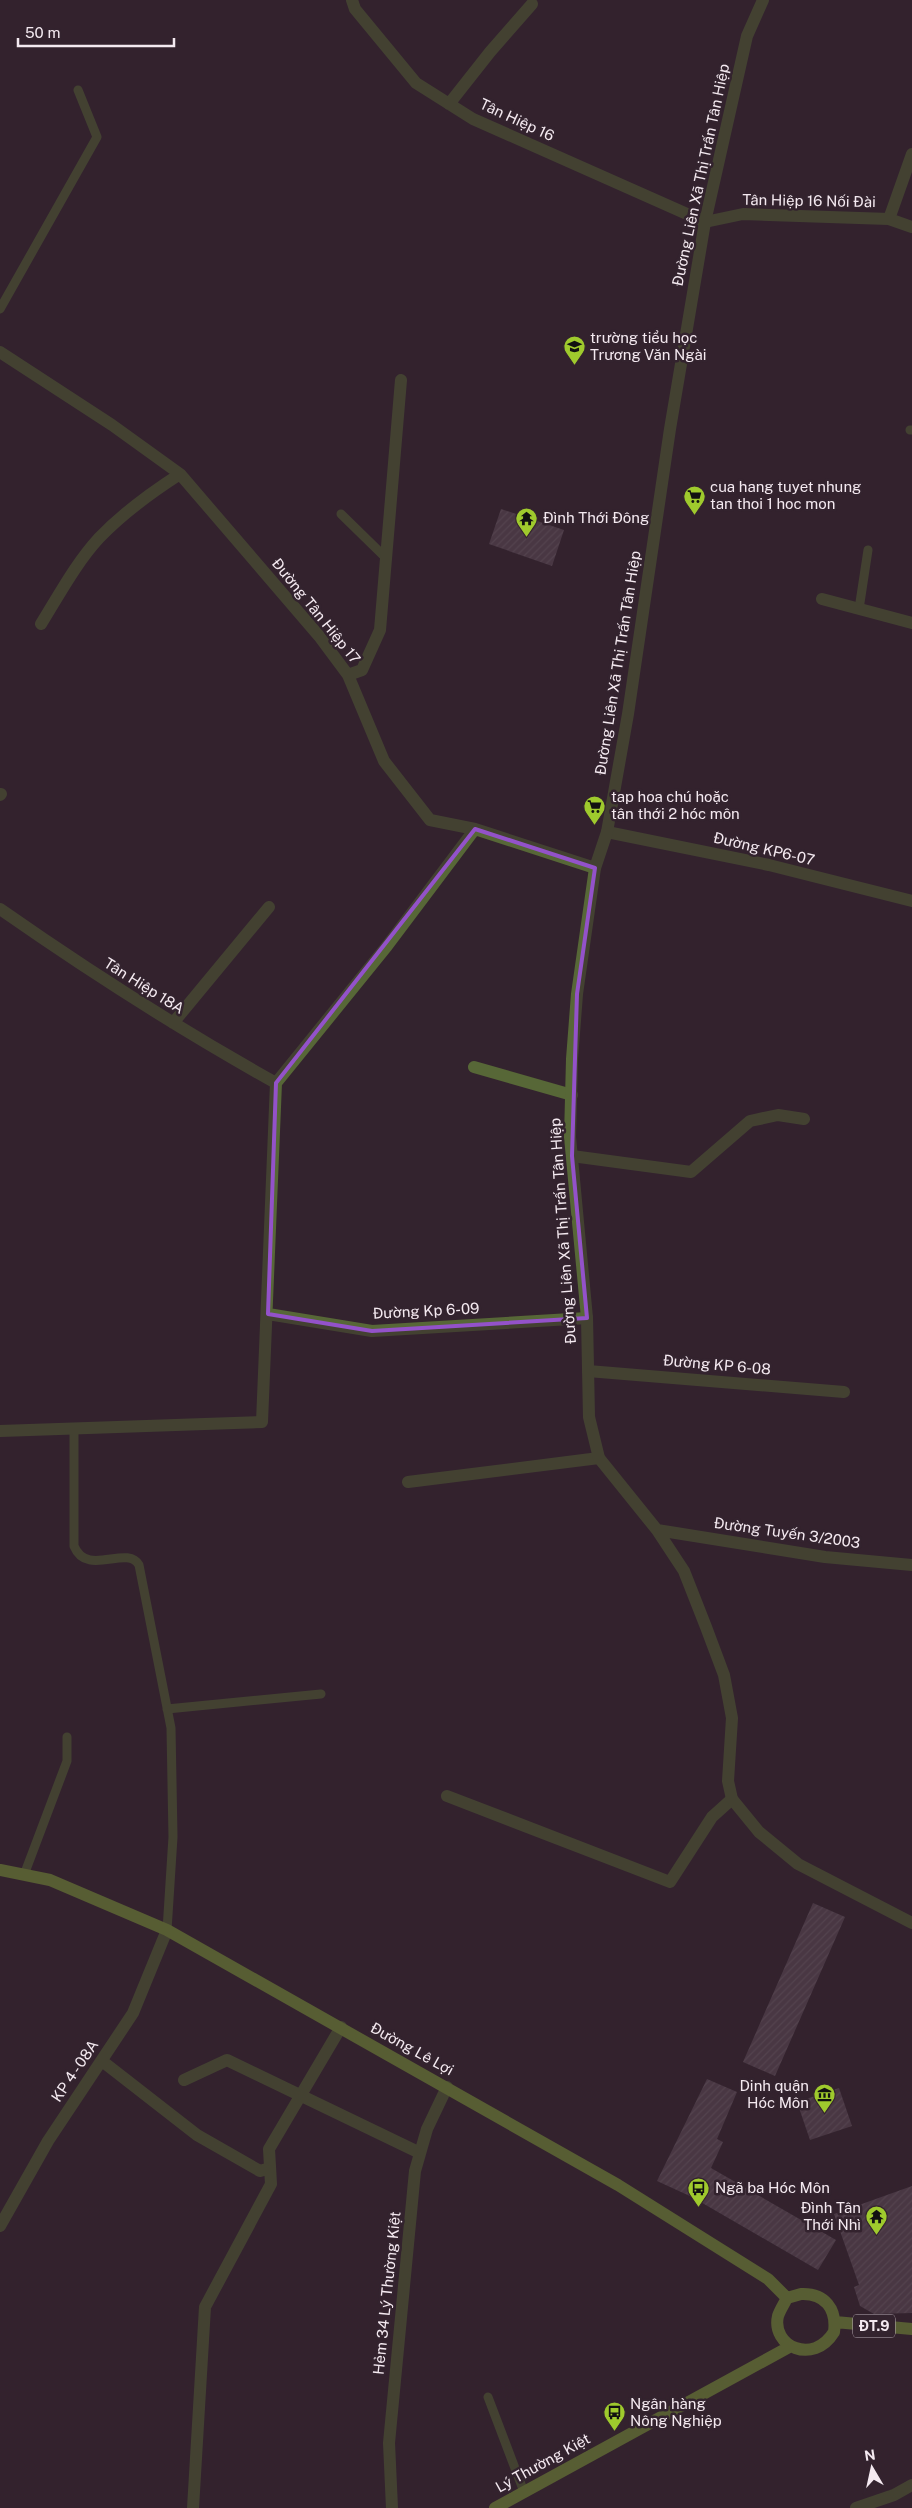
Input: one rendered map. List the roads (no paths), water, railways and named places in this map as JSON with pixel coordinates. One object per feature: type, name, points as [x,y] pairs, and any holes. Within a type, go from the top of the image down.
[{"type":"main road","name":"Đường Lê Lợi","points":[[0,1870],[50,1880],[167,1930],[618,2185],[768,2280],[788,2298]]},
{"type":"main road","points":[[811,2294],[821,2297],[829,2303],[834,2312],[835,2322],[834,2332],[821,2347],[811,2350],[791,2346],[783,2338],[778,2328],[778,2316],[788,2298],[811,2294]]},
{"type":"main road","name":"ĐT.9","points":[[835,2322],[912,2329]]},
{"type":"main road","name":"Lý Thường Kiệt","points":[[495,2508],[791,2346]]},
{"type":"street","name":"Tân Hiệp 16","points":[[352,0],[355,10],[416,84],[473,119],[705,222]]},
{"type":"street","name":"Đường Liên Xã Thị Trấn Tân Hiệp","points":[[732,1799],[728,1781],[732,1718],[724,1675],[684,1571],[658,1530],[599,1458],[588,1417],[587,1318],[572,1156],[572,1095],[578,994],[595,868],[607,832],[628,714],[670,429],[705,222],[747,36],[763,0]]},
{"type":"street","points":[[449,104],[532,4]]},
{"type":"street","points":[[889,219],[912,154]]},
{"type":"street","name":"Tân Hiệp 16 Nối Đài","points":[[705,222],[742,214],[889,219],[912,227]]},
{"type":"street","name":"Đường Tân Hiệp 17","points":[[0,352],[112,425],[180,474],[319,636],[348,675],[384,761],[430,820],[476,829],[595,868]]},
{"type":"street","points":[[348,675],[362,670],[380,630],[400,380]]},
{"type":"street","points":[[41,624],[66,584],[98,540],[114,524],[180,474]]},
{"type":"street","points":[[822,599],[912,622]]},
{"type":"street","points":[[0,1431],[262,1422],[268,1314],[276,1083],[387,946],[476,829]]},
{"type":"street","name":"Đường KP6-07","points":[[607,832],[769,865],[912,901]]},
{"type":"street","points":[[173,1023],[269,907]]},
{"type":"street","name":"Tân Hiệp 18A","points":[[0,910],[89,971],[276,1083]]},
{"type":"street","points":[[474,1067],[572,1095]]},
{"type":"street","points":[[572,1156],[691,1172],[750,1121],[778,1115],[804,1119]]},
{"type":"street","name":"Đường Kp 6-09","points":[[268,1314],[372,1331],[587,1318]]},
{"type":"street","name":"Đường KP 6-08","points":[[588,1371],[844,1392]]},
{"type":"street","points":[[408,1482],[599,1458]]},
{"type":"street","name":"Đường Tuyến 3/2003","points":[[658,1530],[825,1556],[912,1565]]},
{"type":"street","points":[[447,1796],[670,1882],[712,1816],[732,1799],[759,1832],[798,1864],[912,1923]]},
{"type":"street","name":"KP 4 - 08A","points":[[0,2226],[4,2212],[48,2141],[133,2013],[167,1930]]},
{"type":"street","points":[[193,2508],[205,2307],[271,2184],[269,2149],[341,2027]]},
{"type":"street","points":[[184,2080],[227,2060],[420,2153]]},
{"type":"street","points":[[102,2061],[197,2135],[260,2171],[270,2168]]},
{"type":"street","name":"Hẻm 34 Lý Thường Kiệt","points":[[392,2508],[389,2443],[415,2171],[427,2129],[447,2087]]},
{"type":"street","points":[[856,2508],[894,2495],[912,2485]]},
{"type":"lane","points":[[0,309],[97,137],[78,90]]},
{"type":"lane","points":[[341,514],[386,558]]},
{"type":"lane","points":[[859,608],[868,550]]},
{"type":"lane","points":[[74,1428],[74,1546],[80,1556],[87,1559],[99,1561],[130,1558],[136,1560],[139,1565],[171,1728],[173,1837],[167,1930]]},
{"type":"lane","points":[[167,1709],[321,1694]]},
{"type":"lane","points":[[24,1875],[67,1761],[66,1737]]},
{"type":"lane","points":[[488,2397],[524,2492]]},
{"type":"place","name":"trường tiểu học Trương Văn Ngài","points":[[574,366]]},
{"type":"place","name":"cua hang tuyet nhung tan thoi 1 hoc mon","points":[[694,515]]},
{"type":"place","name":"Đình Thới Đông","points":[[527,537]]},
{"type":"place","name":"tap hoa chú hoặc tân thới 2 hóc môn","points":[[595,825]]},
{"type":"place","name":"Dinh quận Hóc Môn","points":[[825,2114]]},
{"type":"place","name":"Ngã ba Hóc Môn","points":[[699,2207]]},
{"type":"place","name":"Đình Tân Thới Nhì","points":[[877,2236]]},
{"type":"place","name":"Ngân hàng Nông Nghiệp","points":[[614,2432]]}]
